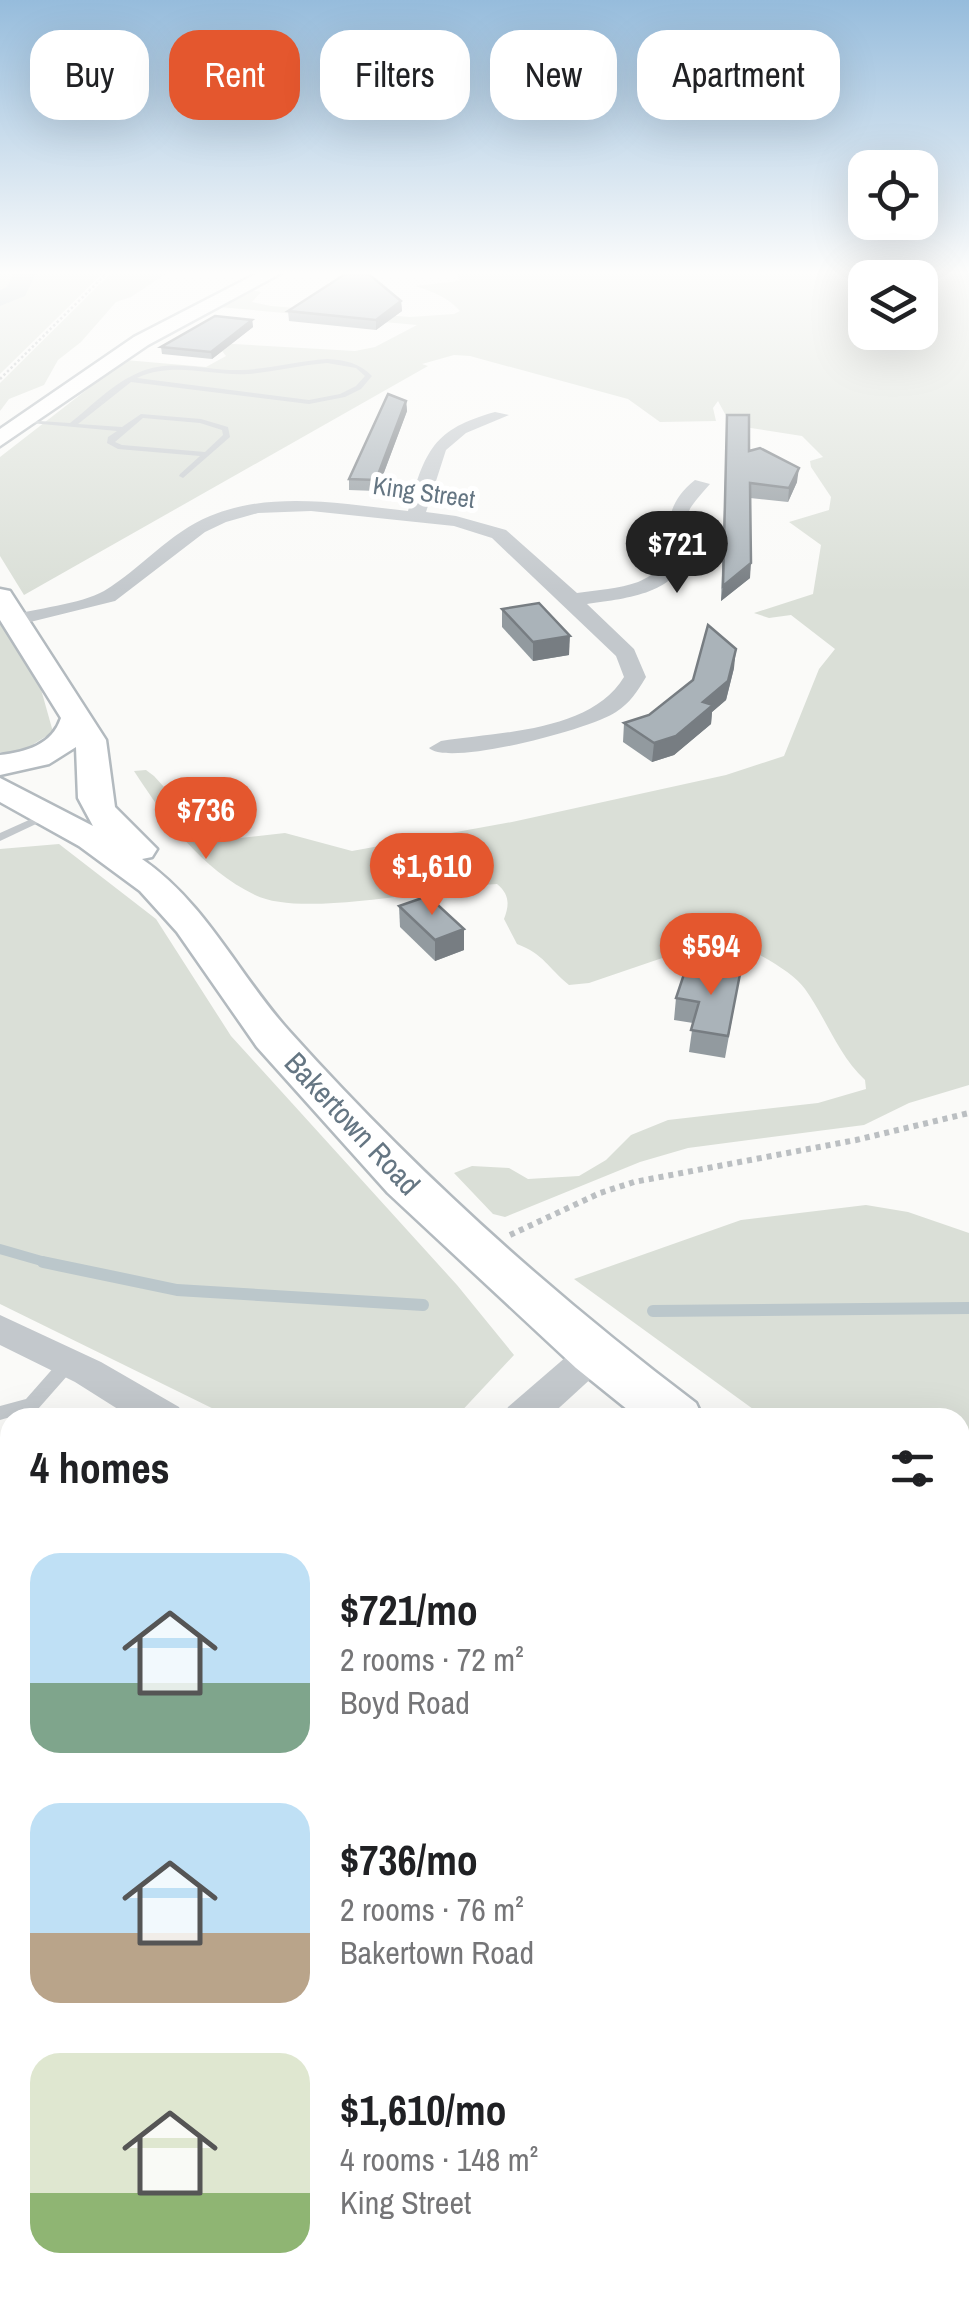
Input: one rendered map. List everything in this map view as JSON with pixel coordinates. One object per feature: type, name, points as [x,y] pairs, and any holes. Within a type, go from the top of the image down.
[{"type":"street","points":[[0,439],[87,378]]},
{"type":"street","points":[[416,516],[436,448],[458,430],[501,414]]},
{"type":"street","points":[[573,600],[626,590],[662,576],[674,553],[682,496],[701,484]]},
{"type":"street","name":"King Street","points":[[7,608],[108,598],[198,528],[242,511],[301,506],[468,524],[499,534],[573,600],[631,661],[636,677],[624,698],[604,712],[574,723],[442,748]]},
{"type":"street","points":[[7,608],[77,716],[95,754],[95,801],[113,830],[211,914],[228,974]]},
{"type":"street","points":[[0,765],[27,760],[58,747],[74,732],[77,716]]},
{"type":"street","points":[[49,814],[69,800],[93,773]]},
{"type":"street","name":"Bakertown Road","points":[[0,788],[49,814],[153,884],[228,974],[285,1052],[404,1182],[594,1354],[664,1408]]},
{"type":"street","points":[[0,1328],[148,1408]]},
{"type":"street","points":[[533,1408],[594,1354]]},
{"type":"lane","points":[[72,426],[138,378]]},
{"type":"lane","points":[[133,380],[309,402],[334,399],[366,383],[368,378]]},
{"type":"lane","points":[[183,476],[208,454],[227,435],[225,429],[208,422],[139,416],[111,439],[113,445],[208,454]]},
{"type":"lane","points":[[24,422],[122,429]]},
{"type":"lane","points":[[0,837],[49,814]]},
{"type":"lane","points":[[18,1408],[32,1404],[69,1362]]},
{"type":"path","points":[[477,1250],[600,1193],[634,1182],[856,1140],[969,1113]]},
{"type":"shaded area","points":[[5,378],[48,378],[44,385],[9,399],[0,411],[0,383]]},
{"type":"shaded area","points":[[101,378],[406,378],[24,595],[0,556],[0,457]]},
{"type":"shaded area","points":[[552,378],[969,378],[969,1085],[909,1103],[864,1125],[688,1148],[640,1162],[505,1217],[493,1214],[454,1173],[472,1166],[509,1168],[528,1179],[579,1176],[606,1160],[631,1135],[668,1120],[818,1103],[866,1089],[865,1080],[847,1059],[798,981],[778,965],[740,946],[718,939],[589,983],[569,985],[540,957],[517,944],[504,919],[506,896],[497,884],[338,903],[277,902],[236,884],[201,857],[172,825],[134,771],[146,770],[154,776],[213,841],[285,833],[352,851],[512,822],[726,775],[784,756],[819,669],[835,649],[791,615],[769,618],[754,613],[813,594],[821,545],[789,522],[829,510],[831,497],[810,461],[823,457],[802,436],[731,425],[718,401],[713,408],[716,421],[660,422],[628,399]]},
{"type":"shaded area","points":[[0,617],[37,675],[53,732],[16,755],[0,752]]},
{"type":"shaded area","points":[[59,844],[156,919],[231,1036],[457,1285],[514,1355],[464,1408],[212,1408],[0,1304],[0,849]]},
{"type":"shaded area","points":[[866,1205],[908,1212],[969,1233],[969,1408],[752,1408],[574,1279],[741,1220]]},
{"type":"building","points":[[388,394],[406,401],[376,480],[349,479]]},
{"type":"building","points":[[727,415],[749,415],[749,451],[760,448],[799,468],[789,488],[750,483],[751,563],[723,586]]},
{"type":"building","points":[[539,603],[570,636],[533,642],[502,609]]},
{"type":"building","points":[[708,625],[736,649],[728,681],[703,702],[713,705],[676,736],[654,743],[624,723],[649,715],[693,680]]},
{"type":"building","points":[[428,896],[464,929],[435,940],[399,906]]},
{"type":"building","points":[[686,968],[740,974],[728,1036],[691,1030],[699,1002],[676,998]]},
{"type":"waterway","points":[[0,1249],[50,1264]]},
{"type":"waterway","points":[[43,1262],[50,1264]]},
{"type":"waterway","points":[[50,1264],[177,1290],[423,1305]]},
{"type":"waterway","points":[[653,1311],[969,1308]]}]
